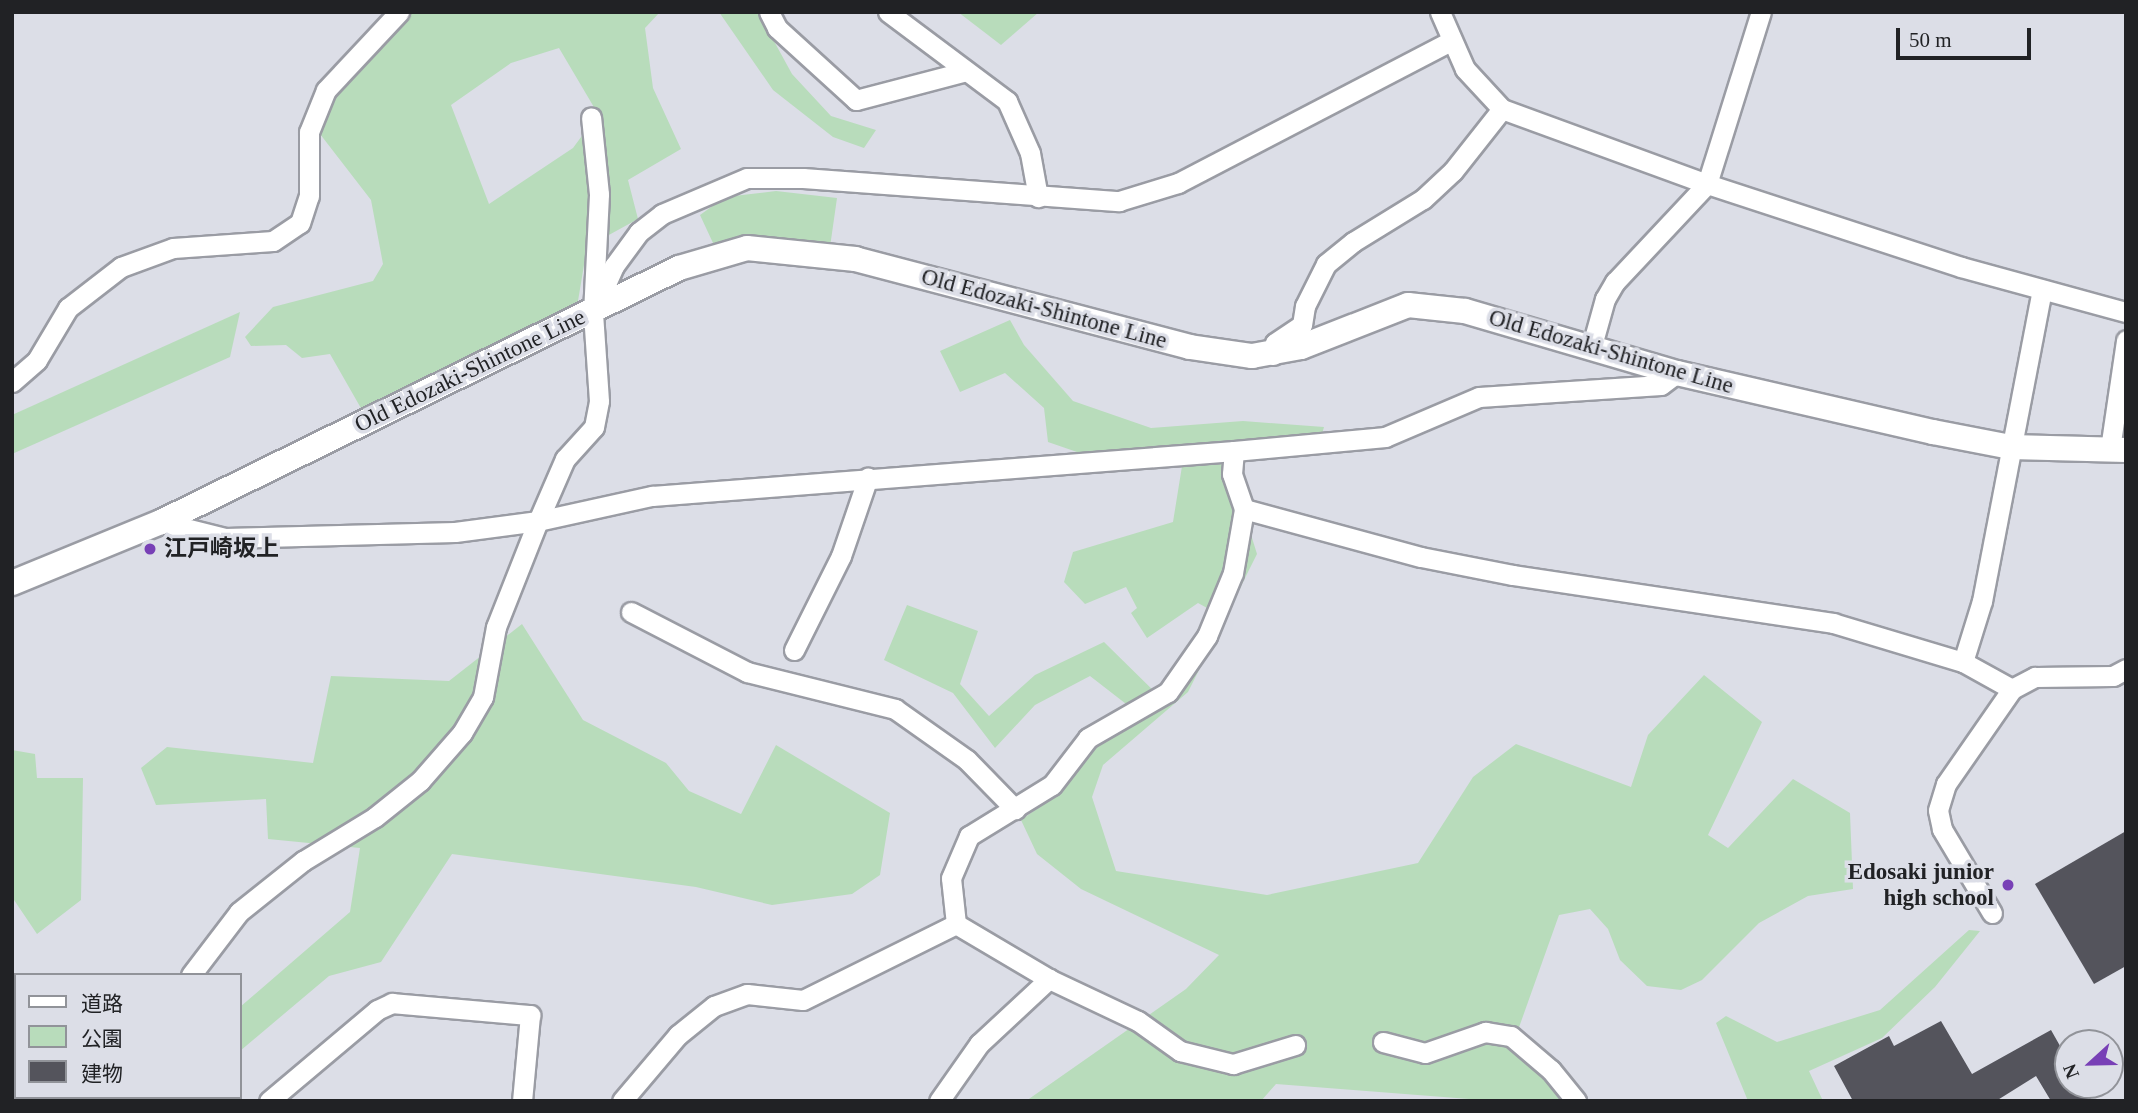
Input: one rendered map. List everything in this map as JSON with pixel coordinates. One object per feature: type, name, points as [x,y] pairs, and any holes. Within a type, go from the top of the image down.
[{"type":"street","points":[[12,382],[37,360],[68,308],[121,267],[173,248],[273,241],[300,223],[309,196],[309,132],[326,90],[399,12]]},
{"type":"street","points":[[769,12],[777,28],[856,100],[963,72]]},
{"type":"street","points":[[888,12],[963,72],[1007,101],[1030,153],[1038,197]]},
{"type":"street","points":[[1440,12],[1451,41],[1480,88],[1503,108],[1707,184],[2042,290],[2126,312]]},
{"type":"street","points":[[1591,349],[1605,299],[1615,282],[1707,184],[1761,12]]},
{"type":"street","points":[[593,313],[614,266],[639,232],[662,214],[747,178],[915,185],[1038,197],[1119,201],[1178,183],[1451,41]]},
{"type":"street","points":[[1273,355],[1275,343],[1302,325],[1305,306],[1326,264],[1353,242],[1423,199],[1452,171],[1503,108]]},
{"type":"street","points":[[193,973],[239,912],[303,861],[375,817],[420,781],[462,733],[483,697],[496,627],[565,459],[594,427],[599,401],[593,313],[599,194],[591,117]]},
{"type":"street","name":"Old Edozaki-Shintone Line","points":[[12,583],[161,522],[703,257],[727,250],[777,248],[855,259],[1190,347],[1273,355],[1408,305],[1465,310],[1677,373],[2011,447],[2118,449]]},
{"type":"street","points":[[1962,662],[1982,601],[2042,290]]},
{"type":"street","points":[[2118,449],[2126,340]]},
{"type":"street","points":[[161,522],[225,538],[455,532],[538,521],[652,496],[868,477],[1234,452],[1385,437],[1479,397],[1661,385],[1677,373]]},
{"type":"street","points":[[956,925],[951,878],[969,836],[1052,785],[1088,738],[1168,691],[1207,636],[1233,573],[1244,509],[1232,474],[1234,452]]},
{"type":"street","points":[[794,650],[841,556],[868,477]]},
{"type":"street","points":[[1244,509],[1421,557],[1500,573],[1833,623],[1962,662],[2012,689]]},
{"type":"street","points":[[631,612],[747,672],[894,709],[967,760],[1014,809]]},
{"type":"street","points":[[1992,914],[1942,830],[1938,810],[1946,784],[2012,689],[2035,677],[2113,676],[2126,669]]},
{"type":"street","points":[[956,925],[1049,979],[1138,1021],[1180,1051],[1233,1064],[1295,1045]]},
{"type":"street","points":[[622,1101],[678,1035],[714,1006],[747,994],[803,1000],[956,925]]},
{"type":"street","points":[[939,1101],[979,1044],[1049,979]]},
{"type":"street","points":[[269,1101],[377,1010],[392,1003],[530,1015],[522,1101]]},
{"type":"street","points":[[1383,1042],[1424,1053],[1485,1032],[1511,1036],[1551,1070],[1576,1101]]},
{"type":"green space","points":[[413,12],[660,12],[645,28],[653,88],[681,149],[628,180],[638,219],[587,247],[576,313],[362,410],[330,354],[302,358],[286,345],[251,346],[245,337],[273,307],[373,281],[383,264],[371,200],[320,134],[334,97]],"holes":[[[559,48],[598,114],[573,148],[489,204],[451,105],[511,63]]]},
{"type":"green space","points":[[719,12],[758,12],[792,74],[831,116],[876,130],[864,148],[833,137],[773,90]]},
{"type":"green space","points":[[958,12],[1039,12],[1001,45]]},
{"type":"green space","points":[[776,191],[837,198],[830,247],[765,241],[713,243],[700,215],[725,197]]},
{"type":"green space","points":[[240,312],[230,357],[12,454],[12,415]]},
{"type":"green space","points":[[1010,320],[1024,345],[1073,401],[1151,428],[1243,421],[1324,427],[1317,451],[1234,452],[1232,474],[1257,554],[1188,692],[1103,765],[1092,797],[1116,871],[1267,895],[1418,863],[1473,777],[1516,744],[1631,787],[1648,735],[1704,675],[1762,722],[1708,835],[1728,848],[1793,779],[1850,813],[1853,889],[1808,896],[1759,923],[1702,980],[1681,990],[1647,986],[1620,960],[1608,929],[1590,909],[1559,915],[1512,1047],[1579,1101],[1495,1101],[1276,1084],[1261,1101],[1026,1101],[1186,989],[1219,955],[1081,889],[1037,854],[1021,820],[1055,796],[1092,735],[1139,714],[1090,676],[1035,705],[995,748],[953,693],[884,660],[907,605],[978,631],[960,684],[989,716],[1035,675],[1104,642],[1163,700],[1218,614],[1198,603],[1147,638],[1131,613],[1137,608],[1126,587],[1085,604],[1064,582],[1073,552],[1173,522],[1183,460],[1106,462],[1048,442],[1044,408],[1005,373],[960,392],[940,351]]},
{"type":"green space","points":[[522,624],[583,720],[666,763],[689,791],[741,814],[776,745],[890,813],[880,875],[852,894],[772,905],[696,887],[452,854],[381,962],[329,976],[242,1049],[242,1005],[350,912],[360,848],[268,839],[266,799],[156,805],[141,768],[167,747],[313,763],[331,676],[449,681]]},
{"type":"green space","points":[[12,750],[35,754],[37,778],[83,778],[81,900],[37,934],[12,897]]},
{"type":"green space","points":[[1969,930],[1980,931],[1935,987],[1882,1038],[1809,1071],[1823,1101],[1748,1101],[1716,1023],[1726,1016],[1777,1042],[1880,1010]]},
{"type":"building","points":[[2126,831],[2126,966],[2094,984],[2035,884]]},
{"type":"building","points":[[1941,1021],[1972,1074],[2051,1030],[2054,1035],[2054,1099],[2092,1101],[2051,1101],[2036,1076],[1996,1101],[1853,1101],[1834,1066],[1889,1036],[1894,1046]]},
{"type":"place","name":"江戸崎坂上","points":[[150,549]]},
{"type":"place","name":"Edosaki junior high school","points":[[2008,885]]}]
